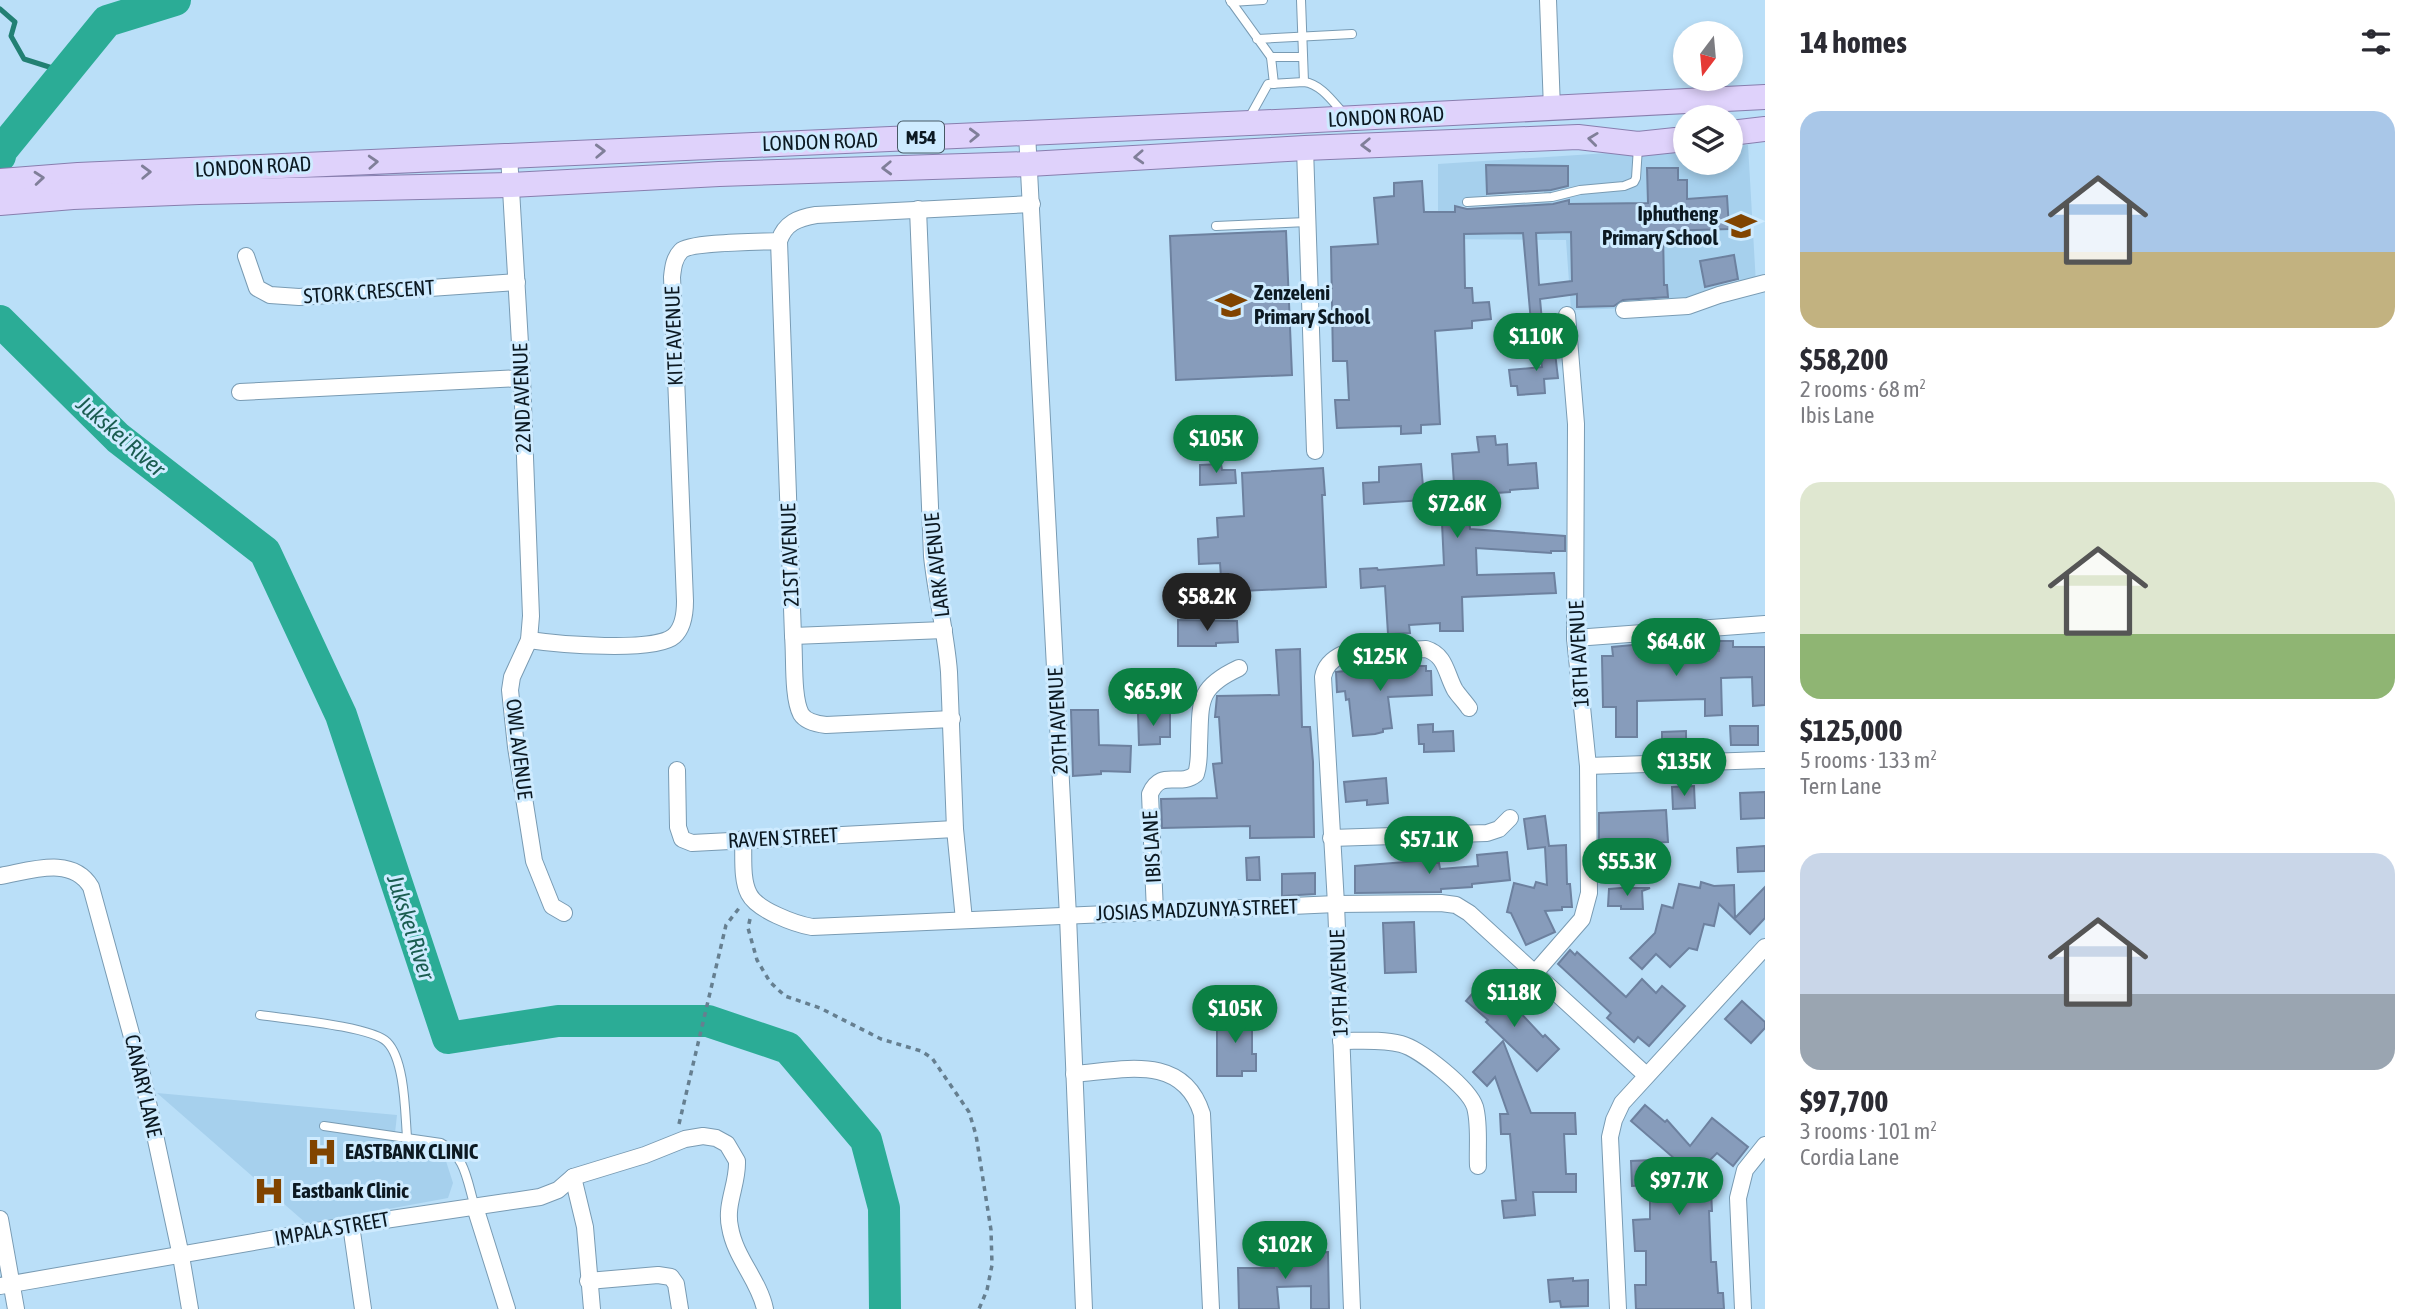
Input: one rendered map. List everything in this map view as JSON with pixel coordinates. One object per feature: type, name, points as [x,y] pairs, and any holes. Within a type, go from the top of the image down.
[{"type":"main road","name":"LONDON ROAD","points":[[0,203],[75,186],[509,155],[1765,97]]},
{"type":"main road","points":[[1743,132],[1765,129]]},
{"type":"main road","name":"LONDON ROAD","points":[[0,181],[75,186],[511,185],[719,174],[1029,164],[1305,148],[1578,137],[1638,144],[1673,140]]},
{"type":"street","points":[[1548,0],[1552,108]]},
{"type":"street","name":"20TH AVENUE","points":[[1027,133],[1068,916],[1084,1309]]},
{"type":"street","points":[[1305,148],[1315,451]]},
{"type":"street","name":"22ND AVENUE","points":[[509,155],[522,378],[531,616],[528,640]]},
{"type":"street","points":[[779,241],[786,226],[808,216],[1032,204]]},
{"type":"street","name":"LARK AVENUE","points":[[918,209],[932,556],[944,630],[952,719],[955,829],[964,920]]},
{"type":"street","name":"21ST AVENUE","points":[[779,241],[793,636],[797,696],[801,713],[813,723],[826,725],[952,719]]},
{"type":"street","name":"KITE AVENUE","points":[[528,640],[566,645],[652,645],[661,644],[679,631],[685,601],[673,266],[680,252],[693,246],[779,241]]},
{"type":"street","name":"STORK CRESCENT","points":[[246,256],[257,288],[278,296],[299,297],[517,282]]},
{"type":"street","points":[[1624,310],[1688,306],[1718,295],[1765,284]]},
{"type":"street","name":"18TH AVENUE","points":[[1534,974],[1577,926],[1586,911],[1589,893],[1588,766],[1575,638],[1576,424],[1567,315]]},
{"type":"street","points":[[240,392],[522,378]]},
{"type":"street","points":[[1575,638],[1765,624]]},
{"type":"street","points":[[793,636],[944,630]]},
{"type":"street","name":"OWL AVENUE","points":[[528,640],[515,666],[510,690],[516,747],[534,861],[552,906],[564,913]]},
{"type":"street","name":"19TH AVENUE","points":[[1352,1309],[1336,904],[1323,677],[1332,660],[1348,652],[1431,650],[1441,659],[1455,690],[1469,708]]},
{"type":"street","name":"IBIS LANE","points":[[1155,912],[1150,794],[1161,780],[1187,779],[1196,774],[1200,709],[1205,694],[1216,680],[1239,668]]},
{"type":"street","points":[[1588,766],[1765,760]]},
{"type":"street","name":"RAVEN STREET","points":[[677,770],[678,827],[682,839],[698,843],[955,829]]},
{"type":"street","points":[[1331,838],[1487,833],[1499,829],[1510,818]]},
{"type":"street","points":[[743,839],[745,881],[755,901]]},
{"type":"street","name":"CANARY LANE","points":[[0,876],[56,867],[77,872],[91,887],[134,1045],[181,1256],[190,1309]]},
{"type":"street","name":"JOSIAS MADZUNYA STREET","points":[[755,901],[788,920],[812,927],[1336,904],[1456,905],[1469,913],[1646,1074]]},
{"type":"street","points":[[1618,1309],[1610,1137],[1614,1120],[1622,1103],[1646,1074],[1765,947]]},
{"type":"street","points":[[1341,1041],[1399,1043],[1412,1049],[1457,1082],[1475,1107],[1478,1167]]},
{"type":"street","points":[[1074,1074],[1156,1070],[1175,1077],[1194,1094],[1202,1114],[1211,1309]]},
{"type":"street","name":"IMPALA STREET","points":[[6,1284],[551,1194],[573,1177],[645,1155],[685,1139],[709,1136],[727,1144],[733,1153],[737,1169],[729,1206],[729,1225],[740,1258],[760,1293],[765,1309]]},
{"type":"street","points":[[1743,1309],[1738,1198],[1745,1170],[1765,1145]]},
{"type":"street","points":[[573,1177],[585,1227],[592,1309]]},
{"type":"street","points":[[475,1207],[507,1309]]},
{"type":"street","points":[[0,1219],[6,1284],[16,1309]]},
{"type":"street","points":[[351,1225],[363,1309]]},
{"type":"street","points":[[588,1282],[666,1275],[674,1279],[680,1309]]},
{"type":"lane","points":[[1230,1],[1263,0]]},
{"type":"lane","points":[[1301,0],[1304,82]]},
{"type":"lane","points":[[1230,1],[1271,57],[1274,84]]},
{"type":"lane","points":[[1257,39],[1352,34]]},
{"type":"lane","points":[[1271,57],[1303,57]]},
{"type":"lane","points":[[1246,123],[1268,84],[1304,82],[1322,90],[1348,118]]},
{"type":"lane","points":[[1467,202],[1552,197],[1580,190],[1624,186],[1636,178],[1638,144]]},
{"type":"lane","points":[[1216,226],[1307,222]]},
{"type":"lane","points":[[260,1016],[369,1032],[389,1044],[401,1082],[407,1137]]},
{"type":"lane","points":[[324,1126],[441,1143],[453,1149],[460,1158],[475,1207]]},
{"type":"path","points":[[682,1112],[726,925],[755,901]]},
{"type":"path","points":[[755,901],[748,928],[757,960],[770,982],[785,996],[820,1008],[881,1039],[921,1051],[932,1058],[969,1112],[976,1135],[991,1230],[992,1265],[987,1290],[979,1309]]},
{"type":"shaded area","name":"Iphutheng Primary School","points":[[1743,145],[1748,145],[1756,284],[1667,307],[1571,310],[1566,240],[1438,239],[1438,164],[1673,149],[1673,168],[1648,168],[1648,192],[1687,191],[1687,180],[1678,180],[1678,175],[1743,175]],"holes":[[[1487,165],[1544,165],[1544,195],[1487,196]],[[1568,166],[1568,186],[1549,187],[1548,167]],[[1727,196],[1729,228],[1701,230],[1699,198]],[[1685,202],[1685,230],[1618,231],[1619,253],[1664,253],[1664,279],[1572,280],[1572,253],[1608,252],[1608,231],[1448,234],[1445,212],[1455,212],[1456,206]],[[1734,255],[1738,281],[1705,287],[1700,261]],[[1667,285],[1667,305],[1577,307],[1577,287]]]},
{"type":"shaded area","name":"EASTBANK CLINIC","points":[[157,1093],[397,1115],[394,1142],[446,1161],[453,1183],[448,1198],[307,1224]]},
{"type":"building","points":[[1486,165],[1568,166],[1568,186],[1551,190],[1487,194]]},
{"type":"building","points":[[1647,168],[1673,168],[1673,175],[1678,175],[1678,180],[1687,180],[1687,199],[1727,196],[1729,229],[1663,231],[1664,285],[1667,285],[1668,297],[1623,300],[1614,306],[1577,307],[1577,294],[1540,299],[1542,321],[1531,322],[1523,233],[1464,234],[1465,288],[1472,288],[1473,303],[1489,302],[1491,319],[1472,321],[1472,328],[1435,331],[1440,424],[1421,425],[1421,433],[1401,434],[1401,426],[1337,428],[1335,400],[1349,400],[1347,361],[1333,361],[1331,247],[1378,244],[1374,198],[1394,196],[1394,183],[1422,181],[1424,212],[1455,212],[1455,206],[1467,209],[1553,204],[1569,200],[1569,204],[1648,203]],"holes":[[[1571,232],[1572,281],[1539,285],[1536,233]]]},
{"type":"building","name":"Zenzeleni Primary School","points":[[1286,231],[1292,375],[1176,380],[1170,236]]},
{"type":"building","points":[[1734,255],[1738,279],[1705,287],[1700,261]]},
{"type":"building","points":[[1554,344],[1558,378],[1544,379],[1545,393],[1518,395],[1517,386],[1511,386],[1509,370],[1542,367],[1539,346]]},
{"type":"building","points":[[1495,436],[1496,445],[1507,444],[1508,465],[1536,463],[1538,488],[1496,493],[1496,502],[1468,504],[1470,529],[1565,536],[1565,551],[1551,553],[1476,548],[1477,575],[1554,573],[1556,593],[1462,597],[1463,631],[1440,631],[1440,623],[1409,625],[1410,633],[1388,634],[1385,586],[1361,588],[1360,569],[1444,565],[1441,502],[1439,499],[1364,504],[1363,483],[1379,482],[1379,467],[1421,464],[1423,486],[1454,484],[1452,454],[1479,452],[1477,437]]},
{"type":"building","points":[[1221,464],[1222,470],[1235,470],[1236,483],[1200,485],[1200,465]]},
{"type":"building","points":[[1323,468],[1326,587],[1222,592],[1220,563],[1199,564],[1198,539],[1218,537],[1217,518],[1244,516],[1242,473]]},
{"type":"building","points":[[1178,620],[1237,621],[1238,642],[1216,643],[1216,646],[1178,646]]},
{"type":"building","points":[[1719,641],[1733,641],[1733,647],[1765,647],[1765,705],[1753,706],[1752,677],[1721,678],[1722,715],[1705,716],[1705,699],[1637,701],[1637,737],[1616,737],[1616,707],[1603,707],[1602,656],[1613,656],[1612,647],[1654,643],[1654,653],[1719,651]]},
{"type":"building","points":[[1300,649],[1302,727],[1310,727],[1313,762],[1314,837],[1250,838],[1250,826],[1162,828],[1161,799],[1217,798],[1213,764],[1222,763],[1219,717],[1215,717],[1217,696],[1279,695],[1276,650]]},
{"type":"building","points":[[1397,662],[1398,666],[1426,666],[1426,671],[1431,671],[1432,695],[1388,697],[1392,728],[1375,734],[1353,736],[1349,699],[1346,700],[1345,691],[1337,692],[1336,672],[1364,669],[1364,664]]},
{"type":"building","points":[[1071,710],[1098,710],[1099,745],[1131,746],[1130,772],[1101,771],[1101,774],[1073,776]]},
{"type":"building","points":[[1138,713],[1170,713],[1170,737],[1160,737],[1160,744],[1139,745]]},
{"type":"building","points":[[1433,724],[1433,732],[1453,731],[1454,751],[1424,752],[1424,744],[1419,744],[1418,725]]},
{"type":"building","points":[[1730,726],[1758,726],[1758,745],[1731,745]]},
{"type":"building","points":[[1686,731],[1686,745],[1662,745],[1662,732]]},
{"type":"building","points":[[1386,778],[1388,803],[1367,805],[1367,800],[1346,802],[1344,782]]},
{"type":"building","points":[[1694,786],[1695,808],[1673,809],[1672,787]]},
{"type":"building","points":[[1765,792],[1765,818],[1741,819],[1740,793]]},
{"type":"building","points":[[1666,810],[1668,842],[1599,845],[1599,813]]},
{"type":"building","points":[[1545,816],[1549,846],[1566,845],[1567,884],[1570,884],[1572,907],[1545,911],[1555,932],[1526,945],[1511,913],[1507,912],[1514,883],[1534,888],[1536,882],[1547,885],[1545,847],[1528,849],[1524,819]]},
{"type":"building","points":[[1765,846],[1765,871],[1738,872],[1737,848]]},
{"type":"building","points":[[1507,852],[1510,880],[1441,889],[1441,892],[1355,893],[1355,866],[1431,860],[1432,863],[1439,863],[1440,869],[1478,866],[1477,855]]},
{"type":"building","points":[[1259,857],[1260,880],[1247,880],[1246,858]]},
{"type":"building","points":[[1315,873],[1315,894],[1282,896],[1282,874]]},
{"type":"building","points":[[1701,882],[1714,886],[1734,885],[1735,918],[1765,887],[1765,918],[1750,934],[1719,904],[1714,926],[1704,924],[1697,950],[1689,948],[1670,967],[1656,954],[1642,969],[1630,958],[1655,933],[1662,905],[1673,908],[1679,884],[1700,888]]},
{"type":"building","points":[[1650,888],[1642,891],[1643,909],[1608,906],[1609,889]]},
{"type":"building","points":[[1414,922],[1416,972],[1385,973],[1383,923]]},
{"type":"building","points":[[1570,950],[1575,955],[1577,952],[1626,997],[1642,979],[1656,993],[1662,986],[1685,1006],[1649,1046],[1638,1037],[1634,1042],[1607,1018],[1611,1013],[1558,964]]},
{"type":"building","points":[[1479,986],[1502,1005],[1506,1000],[1559,1049],[1537,1071],[1466,1001]]},
{"type":"building","points":[[1742,1001],[1765,1022],[1765,1028],[1751,1043],[1725,1019]]},
{"type":"building","points":[[1217,1013],[1252,1014],[1252,1054],[1256,1054],[1256,1071],[1242,1071],[1242,1076],[1217,1076]]},
{"type":"building","points":[[1503,1041],[1531,1113],[1575,1113],[1576,1134],[1564,1134],[1566,1174],[1576,1174],[1576,1192],[1533,1192],[1535,1215],[1504,1218],[1502,1201],[1516,1200],[1510,1134],[1501,1134],[1500,1114],[1508,1114],[1495,1077],[1487,1086],[1473,1072]]},
{"type":"building","points":[[1645,1105],[1665,1122],[1667,1120],[1690,1146],[1712,1118],[1748,1147],[1733,1166],[1717,1153],[1678,1192],[1711,1190],[1711,1262],[1716,1262],[1718,1293],[1723,1293],[1724,1309],[1636,1309],[1635,1285],[1646,1285],[1646,1251],[1635,1251],[1633,1220],[1650,1219],[1650,1185],[1632,1186],[1631,1161],[1675,1159],[1631,1121]]},
{"type":"building","points":[[1328,1252],[1329,1309],[1311,1309],[1311,1286],[1277,1287],[1279,1309],[1239,1309],[1238,1268],[1274,1268],[1272,1258],[1295,1257],[1295,1253]]},
{"type":"building","points":[[1573,1278],[1573,1281],[1588,1280],[1588,1306],[1561,1307],[1560,1301],[1550,1302],[1548,1280]]},
{"type":"waterway","name":"Jukskei River","points":[[0,156],[1,151],[107,21],[175,0]]},
{"type":"waterway","points":[[0,9],[15,22],[11,36],[24,59],[65,72]]},
{"type":"waterway","name":"Jukskei River","points":[[0,321],[118,438],[265,552],[341,715],[448,1038],[558,1021],[708,1021],[788,1048],[866,1140],[884,1208],[885,1309]]},
{"type":"place","name":"Iphutheng Primary School","points":[[1741,226]]},
{"type":"place","name":"Zenzeleni Primary School","points":[[1231,305]]},
{"type":"place","name":"EASTBANK CLINIC","points":[[322,1152]]},
{"type":"place","name":"Eastbank Clinic","points":[[269,1191]]}]
